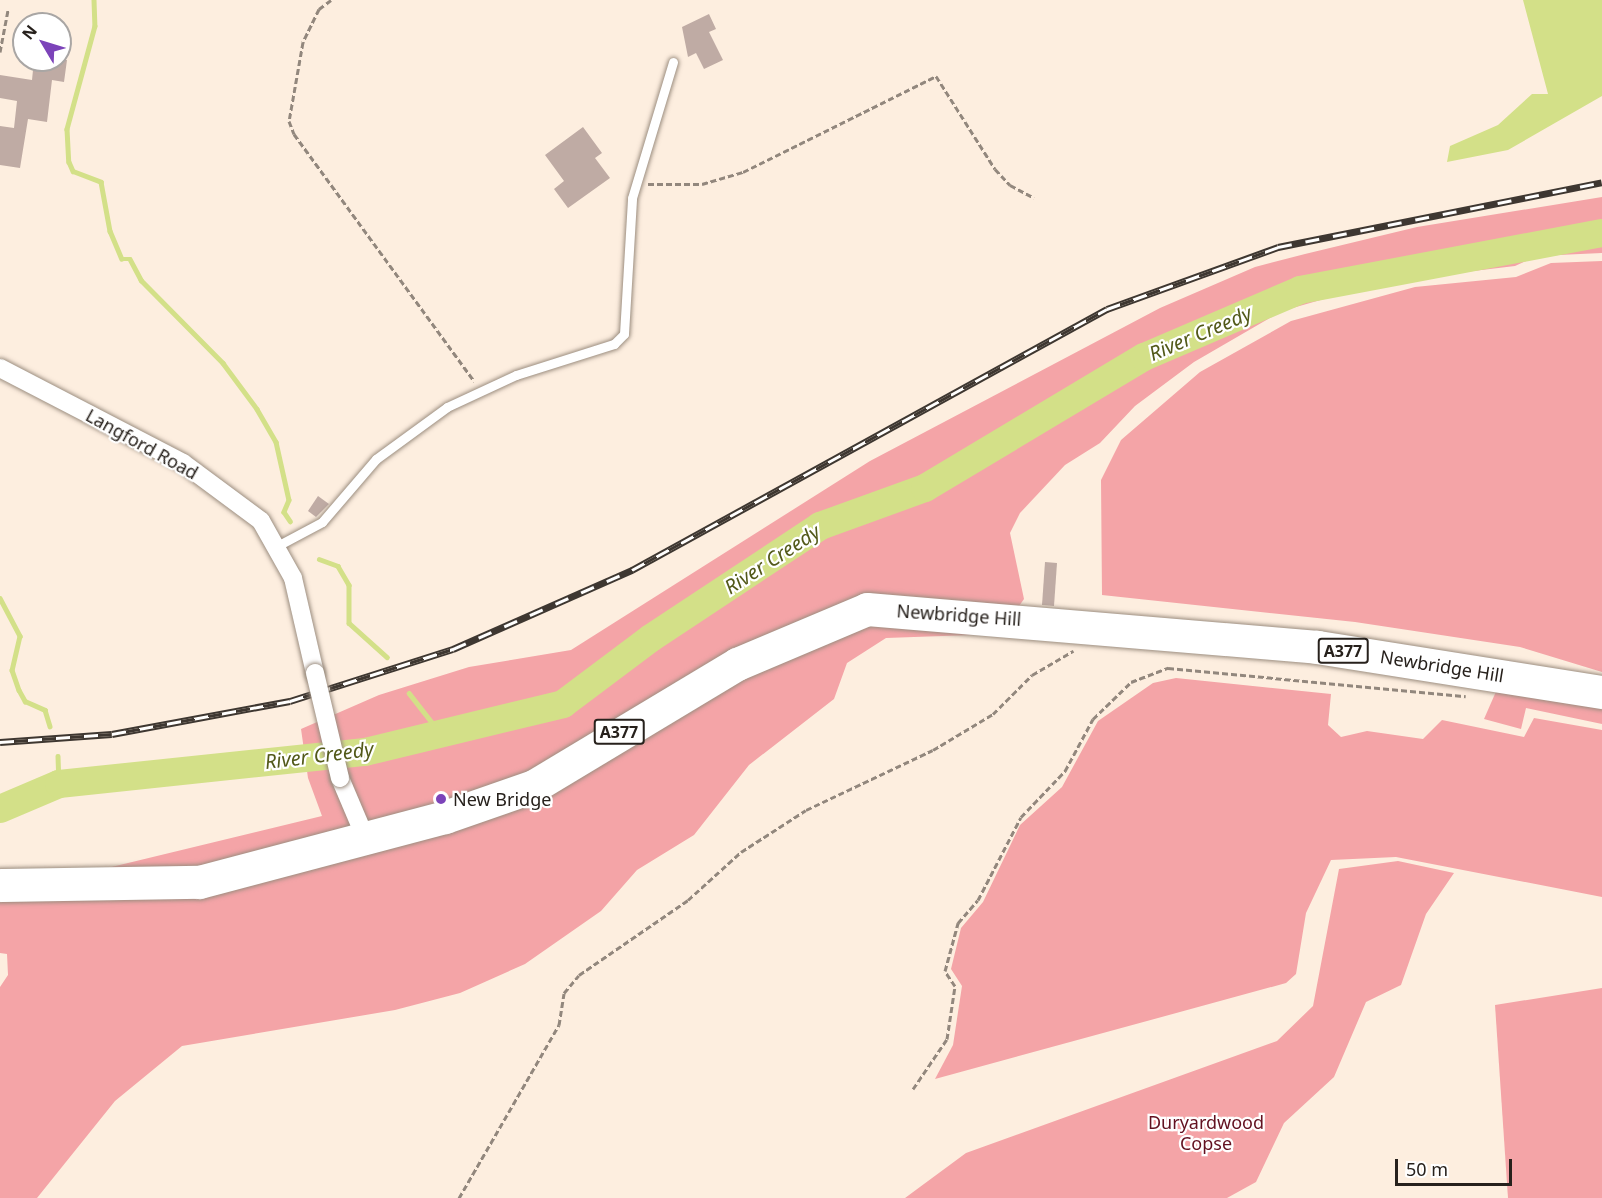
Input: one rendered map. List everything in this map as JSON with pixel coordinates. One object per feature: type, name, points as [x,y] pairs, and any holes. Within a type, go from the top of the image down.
[{"type":"highway","name":"Newbridge Hill","points":[[365,837],[534,786],[737,664],[867,609],[1317,647],[1602,692]]},
{"type":"highway","name":"A377","points":[[0,885],[199,882],[365,837]]},
{"type":"street","name":"Langford Road","points":[[0,368],[183,463],[261,521],[279,545],[293,578],[340,778],[365,837]]},
{"type":"lane","points":[[279,545],[322,522],[405,434],[479,389],[614,344],[624,334],[638,183],[673,62]]},
{"type":"path","points":[[331,0],[320,9],[303,42],[289,121],[294,134],[479,389]]},
{"type":"path","points":[[0,52],[8,10]]},
{"type":"path","points":[[638,183],[667,188],[744,172],[936,75],[995,169],[1010,185],[1034,198]]},
{"type":"path","points":[[459,1198],[558,1025],[564,993],[579,975],[688,900],[741,852],[806,810],[943,744],[993,714],[1032,675],[1080,648]]},
{"type":"path","points":[[914,1089],[947,1039],[955,986],[945,971],[958,923],[978,900],[1020,817],[1065,771],[1093,719],[1131,682],[1168,668],[1467,696],[1474,694],[1481,672]]},
{"type":"green space","points":[[1602,197],[1602,253],[1537,256],[1515,266],[1415,278],[1345,293],[1282,311],[1194,362],[1135,406],[1100,443],[1065,465],[1020,513],[1010,533],[1024,599],[999,634],[886,638],[847,663],[834,699],[749,765],[694,835],[637,870],[601,911],[525,964],[460,993],[395,1010],[182,1046],[115,1101],[37,1198],[0,1198],[0,987],[8,975],[7,954],[0,953],[0,894],[322,816],[308,778],[301,729],[379,695],[469,667],[571,650],[870,461],[1160,308],[1255,267],[1305,254],[1417,227]]},
{"type":"green space","points":[[1602,261],[1602,672],[1520,647],[1355,622],[1102,595],[1101,480],[1121,440],[1200,372],[1291,321],[1415,287],[1516,277],[1551,263]]},
{"type":"green space","points":[[1176,678],[1331,694],[1328,725],[1341,737],[1367,731],[1423,739],[1442,720],[1524,737],[1534,718],[1602,730],[1602,897],[1396,857],[1331,860],[1306,913],[1296,974],[1286,983],[935,1079],[953,1045],[962,986],[951,969],[961,928],[983,902],[1020,825],[1062,787],[1098,721],[1153,683]]},
{"type":"green space","points":[[1498,687],[1602,702],[1602,724],[1526,708],[1521,729],[1484,719]]},
{"type":"green space","name":"Duryardwood Copse","points":[[1398,861],[1454,873],[1426,914],[1401,985],[1366,1002],[1334,1077],[1284,1123],[1256,1182],[1227,1198],[905,1198],[966,1153],[1277,1041],[1313,1006],[1339,869]]},
{"type":"green space","points":[[1602,988],[1602,1198],[1508,1198],[1495,1005]]},
{"type":"shaded area","points":[[1523,0],[1602,0],[1602,96],[1508,150],[1447,162],[1450,146],[1498,125],[1532,94],[1548,94]]},
{"type":"building","points":[[709,14],[716,29],[709,32],[723,60],[704,69],[696,53],[688,57],[682,27]]},
{"type":"building","points":[[33,72],[65,72],[64,82],[52,80],[47,122],[28,119],[20,168],[0,165],[0,126],[14,128],[17,101],[0,98],[0,75],[32,80]]},
{"type":"building","points":[[583,127],[602,153],[595,158],[610,178],[568,208],[554,189],[564,181],[545,155]]},
{"type":"building","points":[[318,496],[329,504],[316,517],[308,511]]},
{"type":"building","points":[[1045,562],[1057,563],[1054,606],[1042,605]]},
{"type":"waterway","points":[[94,0],[95,26],[67,129],[69,162],[73,171],[101,182],[110,231],[122,259],[130,259],[141,280],[223,363],[257,409],[276,442],[289,500],[284,512],[290,521]]},
{"type":"waterway","name":"River Creedy","points":[[0,809],[59,784],[365,752],[563,704],[651,638],[820,526],[925,488],[1144,357],[1300,290],[1602,233]]},
{"type":"waterway","points":[[319,559],[338,566],[349,585],[349,623],[387,657]]},
{"type":"waterway","points":[[0,598],[20,636],[12,670],[19,690],[25,701],[45,710],[50,726]]},
{"type":"waterway","points":[[409,693],[441,734]]},
{"type":"waterway","points":[[58,756],[59,784]]},
{"type":"railway","points":[[0,742],[112,734],[290,701],[453,649],[632,570],[1107,309],[1278,247],[1602,182]]},
{"type":"place","name":"New Bridge","points":[[441,799]]}]
